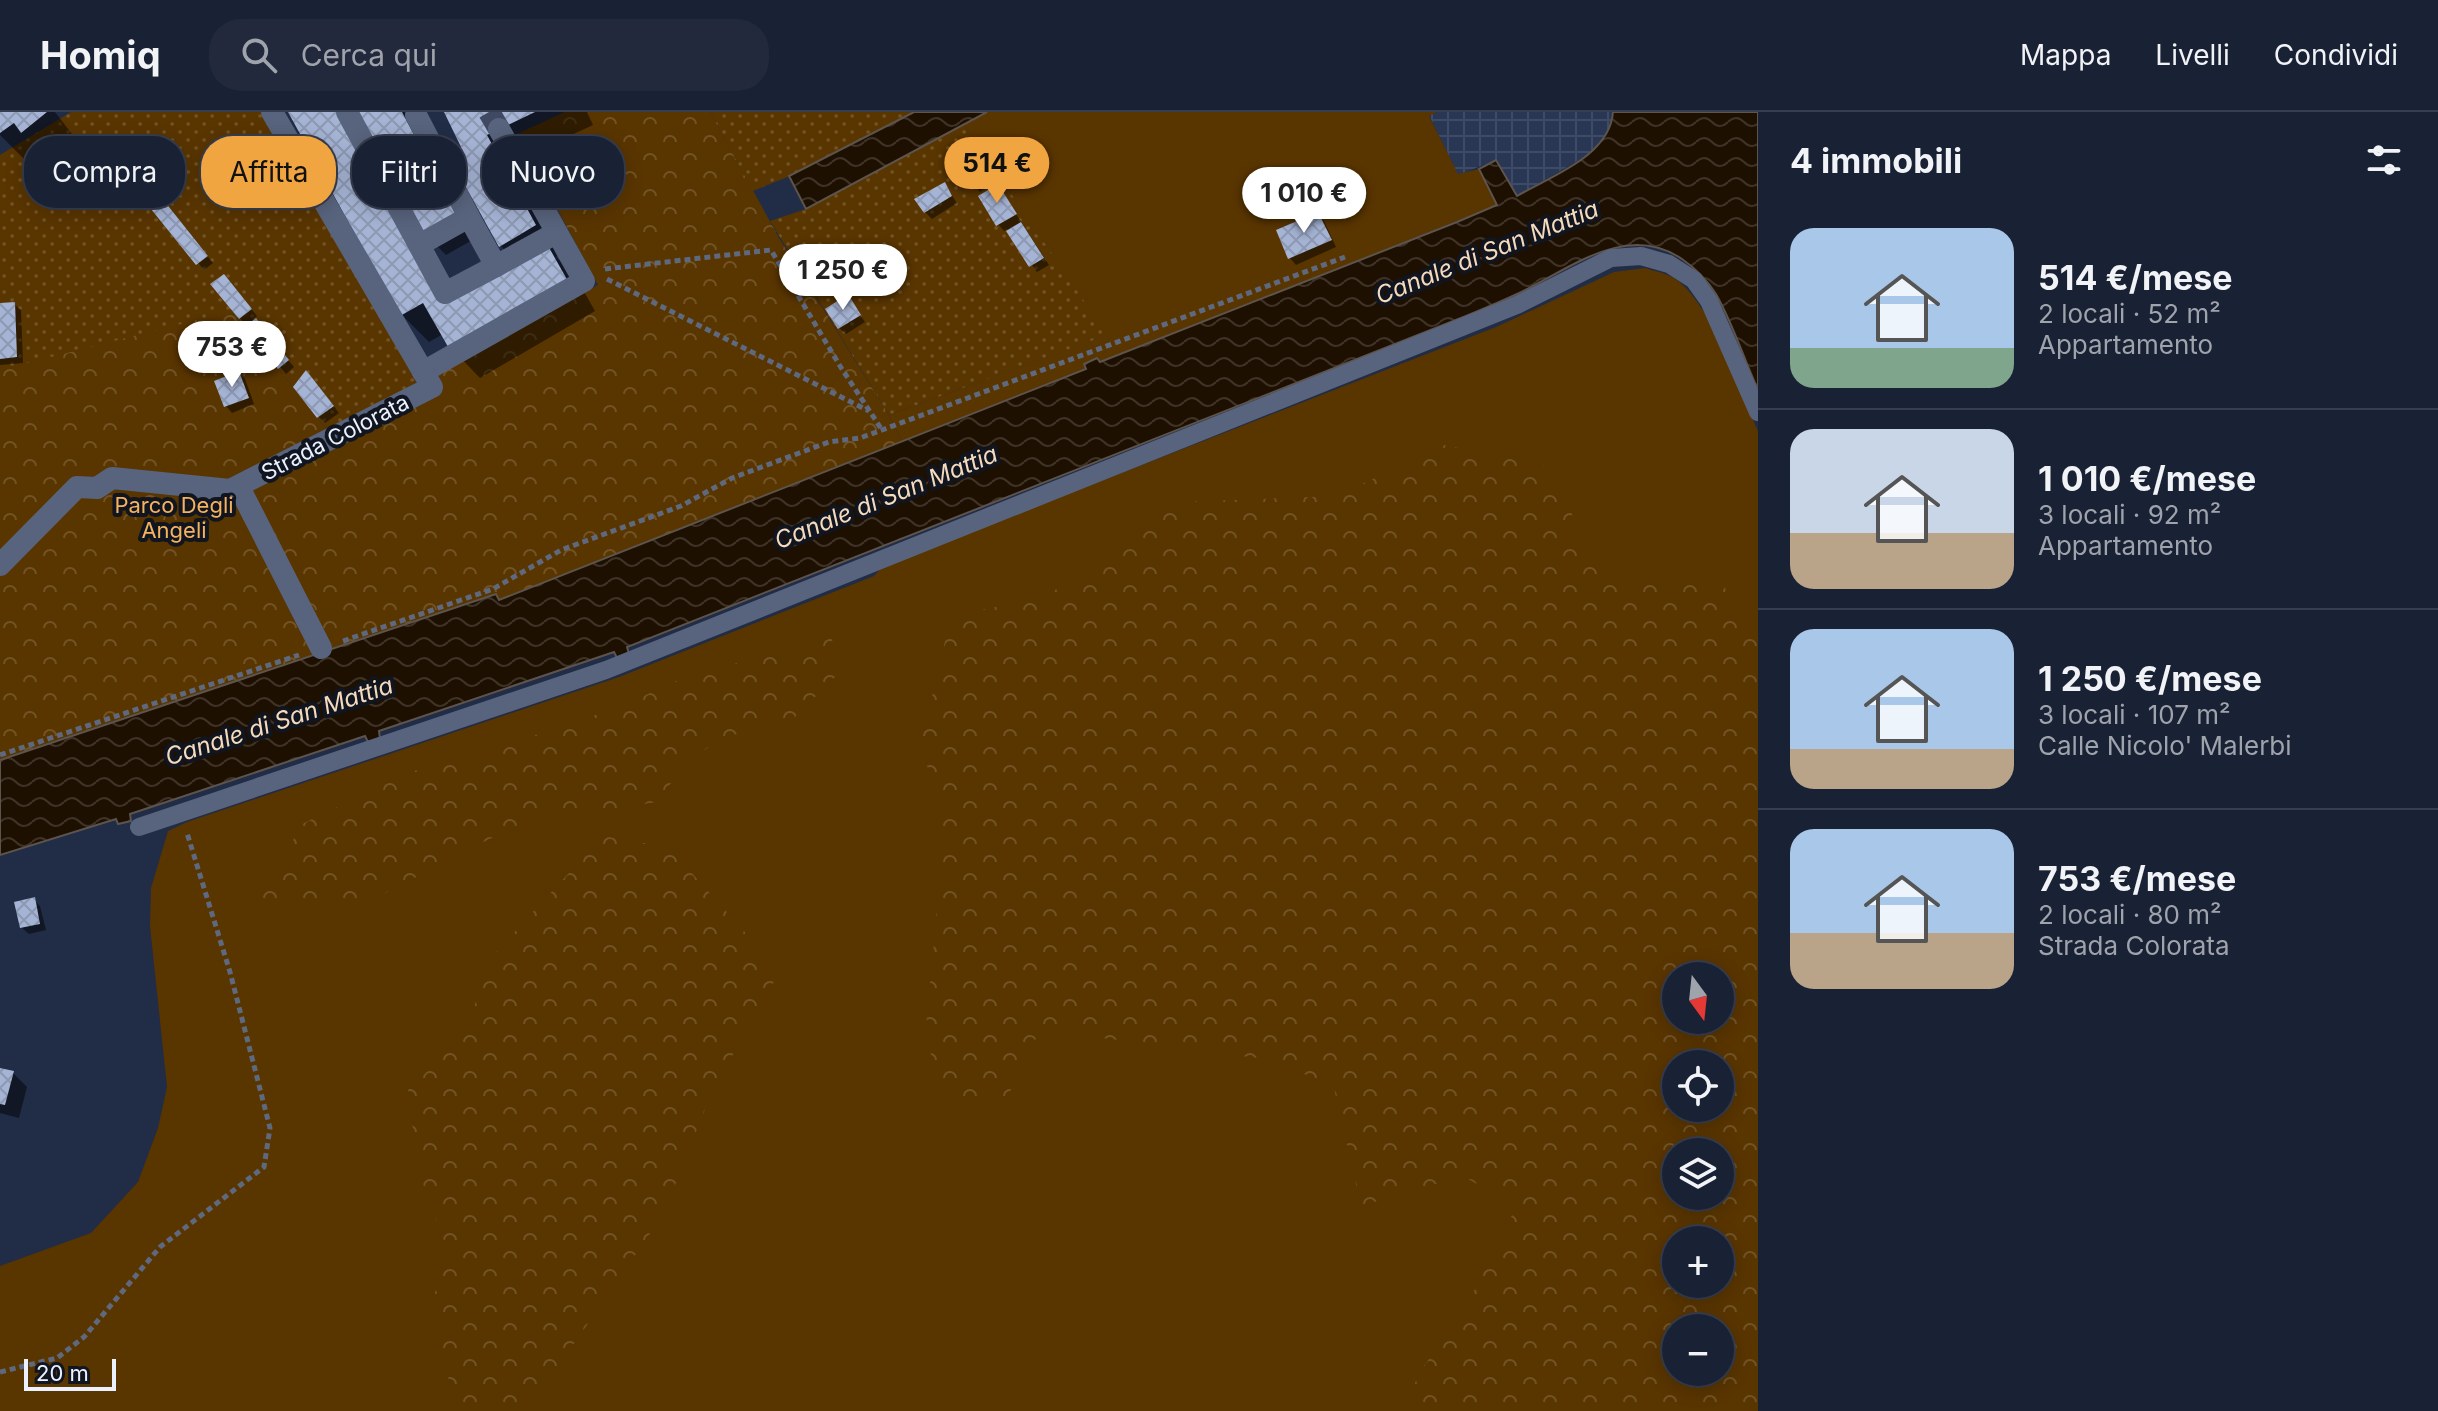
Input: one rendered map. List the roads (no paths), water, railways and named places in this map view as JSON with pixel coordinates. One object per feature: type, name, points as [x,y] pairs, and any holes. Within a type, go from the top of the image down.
[{"type":"street","points":[[272,112],[428,380]]},
{"type":"street","points":[[347,112],[445,293],[556,233],[499,129]]},
{"type":"street","points":[[417,113],[496,266]]},
{"type":"street","points":[[419,245],[469,217]]},
{"type":"street","name":"Strada Colorata","points":[[0,565],[77,487],[97,488],[112,478],[230,490],[428,380],[584,281],[556,233]]},
{"type":"street","name":"Strada Colorata","points":[[239,487],[321,648]]},
{"type":"lane","points":[[139,827],[606,670],[1517,305],[1611,258],[1641,256],[1669,264],[1694,280],[1709,301],[1758,412]]},
{"type":"water","points":[[914,112],[987,112],[806,209],[789,176]]},
{"type":"water","name":"Canale di San Mattia","points":[[1613,112],[1758,112],[1758,390],[1722,305],[1700,275],[1682,259],[1661,249],[1639,245],[1618,247],[1577,262],[1517,294],[1466,316],[627,647],[629,654],[617,658],[614,652],[379,731],[380,739],[368,742],[365,736],[130,814],[131,821],[118,824],[116,819],[0,855],[0,760],[496,594],[499,600],[1086,369],[1084,364],[1097,358],[1100,362],[1457,222],[1497,205],[1479,169],[1496,160],[1517,196],[1590,153],[1602,141]]},
{"type":"tunnel","points":[[489,112],[499,129]]},
{"type":"park label","name":"Parco Degli Angeli","points":[[174,518]]}]
